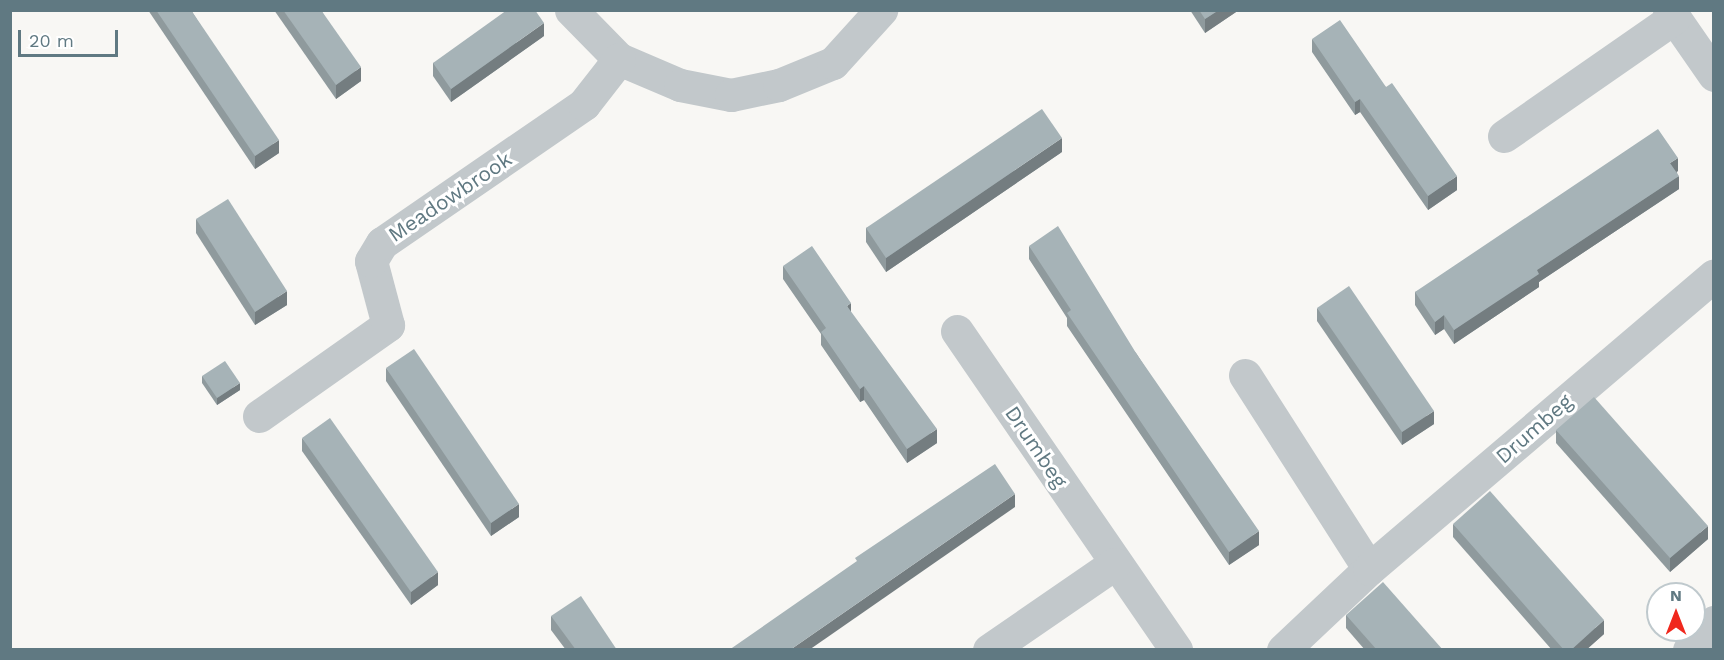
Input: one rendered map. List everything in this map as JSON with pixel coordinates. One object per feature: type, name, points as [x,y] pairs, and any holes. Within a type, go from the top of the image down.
[{"type":"street","points":[[571,10],[619,60],[680,85],[731,95],[779,85],[832,63],[881,10]]},
{"type":"street","points":[[1504,136],[1672,14],[1713,75]]},
{"type":"street","name":"Meadowbrook","points":[[259,416],[388,325],[371,261],[382,243],[584,104],[619,60]]},
{"type":"street","name":"Drumbeg","points":[[1283,650],[1369,569],[1708,291]]},
{"type":"street","name":"Drumbeg","points":[[957,331],[1174,649]]},
{"type":"street","points":[[1245,375],[1369,569]]},
{"type":"street","points":[[989,650],[1114,564]]},
{"type":"street","points":[[1689,650],[1713,622]]},
{"type":"building","points":[[156,10],[191,10],[279,140],[255,156]]},
{"type":"building","points":[[283,10],[321,10],[361,67],[336,85]]},
{"type":"building","points":[[507,10],[535,10],[544,23],[451,89],[433,63]]},
{"type":"building","points":[[1199,10],[1219,10],[1205,19]]},
{"type":"building","points":[[1340,20],[1386,87],[1392,83],[1457,176],[1428,196],[1360,99],[1355,102],[1312,39]]},
{"type":"building","points":[[1042,109],[1062,138],[886,258],[866,228]]},
{"type":"building","points":[[1658,129],[1678,158],[1670,163],[1679,176],[1537,270],[1539,274],[1454,330],[1444,315],[1435,322],[1415,292]]},
{"type":"building","points":[[228,199],[287,291],[255,312],[196,219]]},
{"type":"building","points":[[1058,226],[1136,353],[1259,531],[1229,552],[1067,313],[1071,310],[1029,246]]},
{"type":"building","points":[[812,246],[851,303],[847,306],[937,429],[907,449],[864,386],[860,389],[821,332],[826,328],[783,266]]},
{"type":"building","points":[[1349,286],[1434,411],[1402,432],[1317,308]]},
{"type":"building","points":[[414,349],[519,504],[491,523],[386,368]]},
{"type":"building","points":[[225,361],[240,383],[217,398],[202,376]]},
{"type":"building","points":[[1594,397],[1708,526],[1670,558],[1556,430]]},
{"type":"building","points":[[330,418],[438,572],[411,592],[302,438]]},
{"type":"building","points":[[995,464],[1015,494],[790,650],[729,650],[857,561],[855,558]]},
{"type":"building","points":[[1490,491],[1604,620],[1571,650],[1564,650],[1453,524]]},
{"type":"building","points":[[1383,582],[1443,650],[1377,650],[1346,615]]},
{"type":"building","points":[[581,596],[617,650],[576,650],[551,616]]}]
